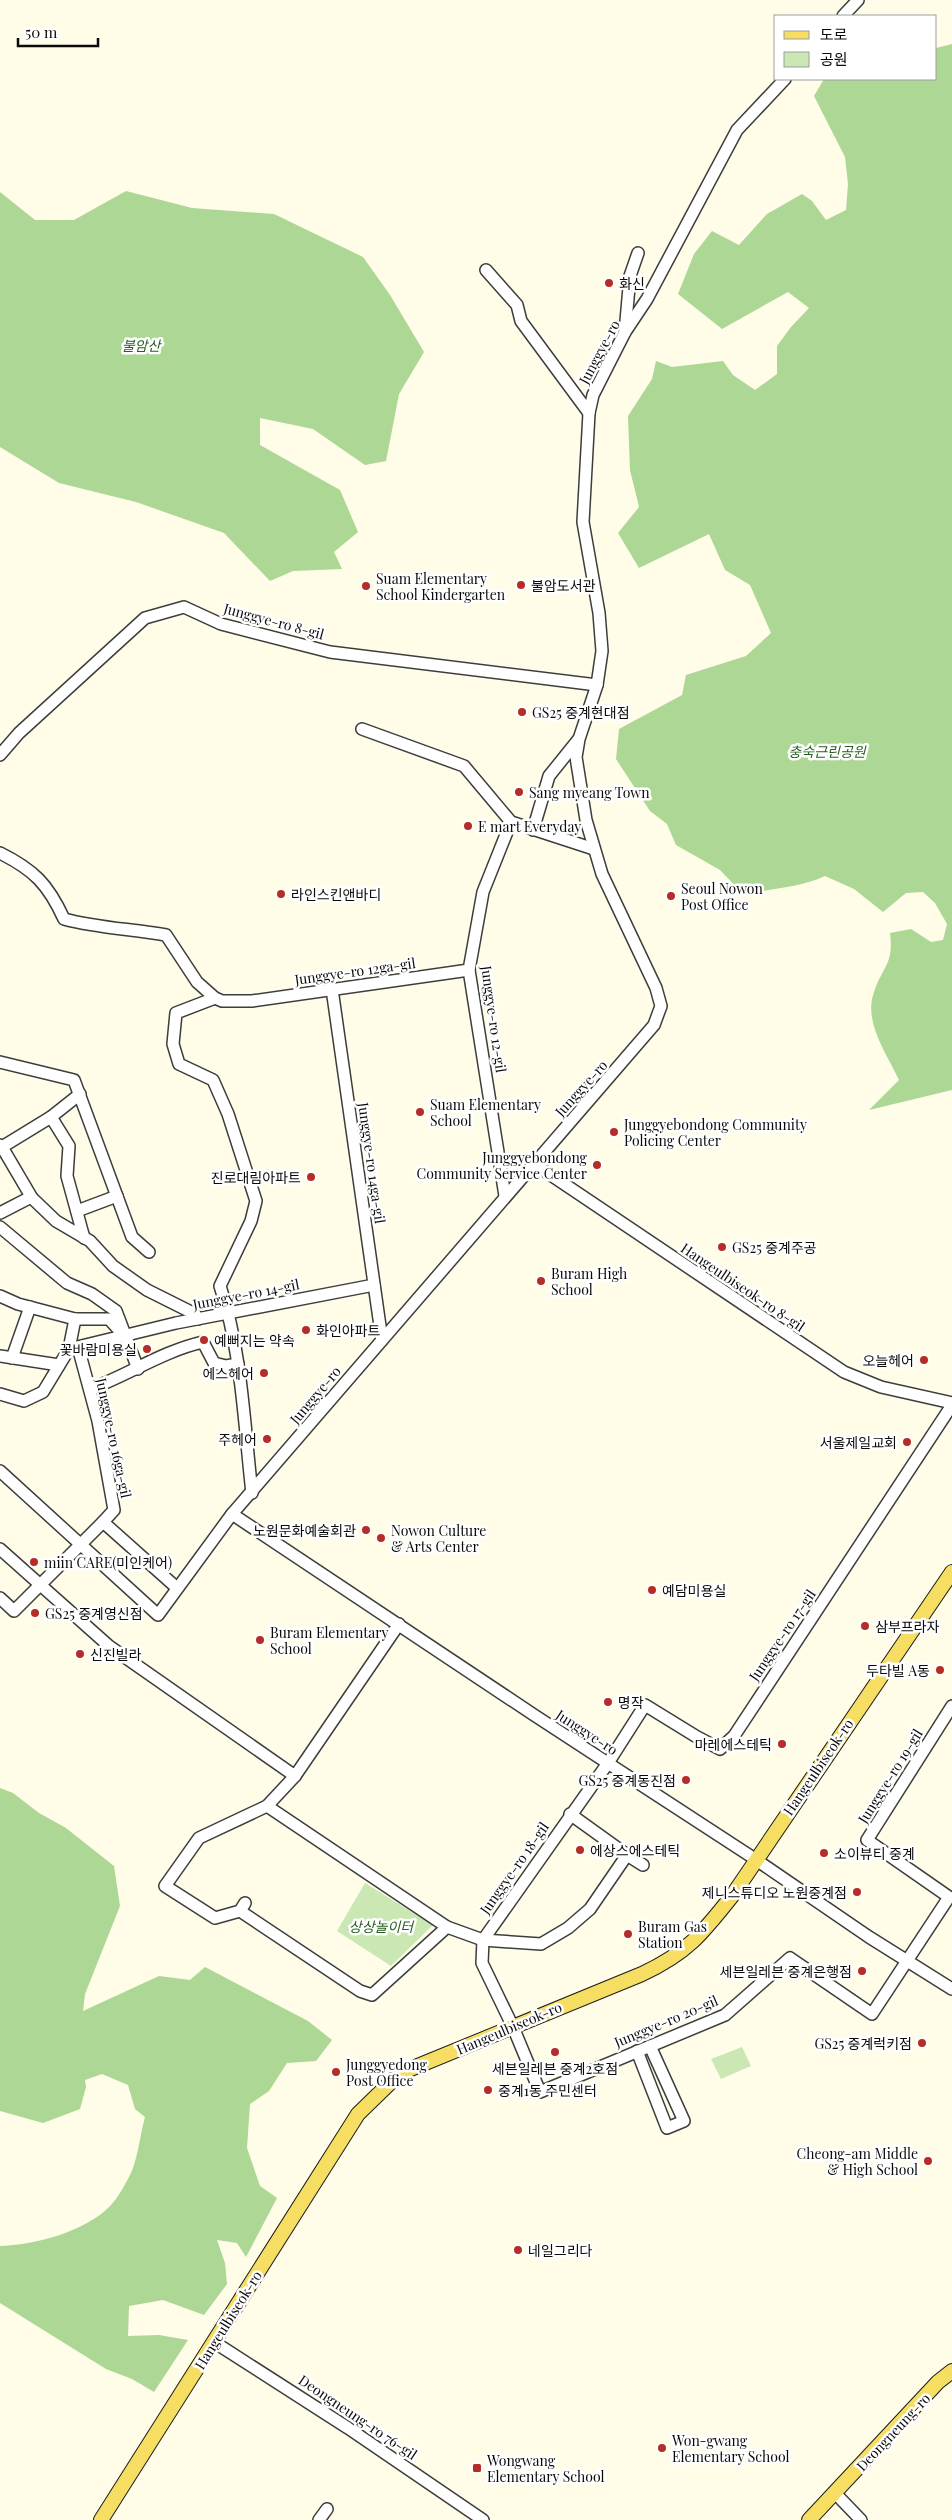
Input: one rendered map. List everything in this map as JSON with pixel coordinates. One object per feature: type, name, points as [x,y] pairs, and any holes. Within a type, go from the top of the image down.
[{"type":"main road","name":"Hangeulbiseok-ro","points":[[102,2520],[358,2114],[393,2080],[408,2070],[642,1974],[676,1957],[706,1930],[732,1896],[755,1859],[952,1572]]},
{"type":"main road","name":"Deongneung-ro","points":[[809,2520],[938,2382],[952,2371]]},
{"type":"street","points":[[844,15],[858,0]]},
{"type":"street","name":"Junggye-ro","points":[[784,80],[737,130],[647,299],[625,332],[593,394],[589,413],[583,522],[599,613],[602,651],[598,685],[579,739],[576,757],[583,805],[602,874],[656,988],[661,1006],[654,1025],[232,1514],[755,1859],[818,1903],[952,1989]]},
{"type":"street","points":[[625,332],[630,276],[638,253]]},
{"type":"street","points":[[486,270],[517,305],[521,321],[589,413]]},
{"type":"street","name":"Junggye-ro 8-gil","points":[[0,755],[19,733],[145,618],[184,607],[221,624],[330,652],[598,685]]},
{"type":"street","points":[[362,729],[464,766],[511,822],[594,849]]},
{"type":"street","name":"Junggye-ro","points":[[532,830],[549,776],[579,739]]},
{"type":"street","name":"Junggye-ro 12-gil","points":[[505,1196],[469,970],[482,892],[511,822]]},
{"type":"street","points":[[0,854],[22,864],[41,880],[53,896],[64,919],[86,925],[128,928],[166,935],[197,982],[215,998],[176,1013],[173,1044],[179,1064],[213,1080],[228,1114],[256,1201],[251,1220],[220,1286],[229,1313],[238,1364],[252,1493]]},
{"type":"street","name":"Junggye-ro 12ga-gil","points":[[215,998],[222,1001],[245,1002],[469,970]]},
{"type":"street","name":"Junggye-ro 14ga-gil","points":[[332,989],[382,1340]]},
{"type":"street","points":[[0,1062],[74,1080],[132,1237],[149,1252]]},
{"type":"street","points":[[80,1094],[50,1117],[1,1146],[31,1197],[56,1221],[90,1241],[113,1266],[147,1290],[195,1314],[198,1318]]},
{"type":"street","points":[[50,1117],[70,1146],[67,1176],[84,1238]]},
{"type":"street","name":"Hangeulbiseok-ro 8-gil","points":[[533,1163],[844,1372],[881,1387],[952,1404]]},
{"type":"street","points":[[77,1211],[117,1196]]},
{"type":"street","points":[[0,1213],[31,1197]]},
{"type":"street","points":[[0,1227],[66,1283],[92,1294],[116,1311],[138,1369]]},
{"type":"street","name":"Junggye-ro 14-gil","points":[[73,1348],[198,1318],[374,1285]]},
{"type":"street","points":[[0,1296],[30,1307],[75,1319],[109,1319],[124,1336]]},
{"type":"street","points":[[30,1307],[6,1357],[59,1364]]},
{"type":"street","points":[[0,1394],[24,1401],[43,1392],[59,1364],[73,1348],[75,1319]]},
{"type":"street","points":[[90,1389],[138,1369],[180,1347],[203,1342],[214,1363],[226,1366],[238,1364]]},
{"type":"street","name":"Junggye-ro 16ga-gil","points":[[73,1348],[90,1389],[114,1510],[103,1522]]},
{"type":"street","name":"Junggye-ro 17-gil","points":[[608,1763],[644,1705],[697,1738],[720,1749],[734,1736],[952,1404]]},
{"type":"street","points":[[0,1471],[158,1615],[232,1514]]},
{"type":"street","points":[[0,1598],[14,1611],[103,1522],[177,1588]]},
{"type":"street","points":[[0,1549],[109,1646],[296,1776]]},
{"type":"street","points":[[399,1624],[296,1776],[267,1806],[199,1838],[165,1886],[214,1918],[242,1907],[360,1991],[372,1995],[446,1927]]},
{"type":"street","name":"Junggye-ro 19-gil","points":[[907,1961],[949,1897],[867,1840],[952,1706]]},
{"type":"street","name":"Junggye-ro 18-gil","points":[[483,1940],[570,1814],[608,1763]]},
{"type":"street","points":[[267,1806],[446,1927],[483,1940],[541,1944],[548,1940],[568,1928],[590,1908],[627,1855]]},
{"type":"street","points":[[570,1814],[643,1865]]},
{"type":"street","points":[[483,1940],[482,1964],[513,2027]]},
{"type":"street","name":"Junggye-ro 20-gil","points":[[513,2027],[540,2092],[726,2015],[790,1958],[872,2014],[907,1961]]},
{"type":"street","points":[[637,2051],[667,2128],[684,2121],[650,2046]]},
{"type":"street","name":"Deongneung-ro 76-gil","points":[[214,2342],[348,2428],[483,2520]]},
{"type":"street","points":[[835,2493],[861,2520]]},
{"type":"street","points":[[319,2520],[327,2509]]},
{"type":"green space","name":"충숙근린공원","points":[[952,44],[952,1090],[869,1110],[899,1080],[878,1038],[874,1026],[871,1003],[877,983],[889,958],[890,933],[911,929],[931,942],[943,940],[947,924],[935,903],[923,892],[906,893],[883,912],[854,889],[825,876],[795,885],[744,895],[720,870],[676,845],[667,824],[650,811],[616,759],[619,729],[682,695],[686,675],[746,656],[771,633],[750,585],[725,570],[709,534],[639,568],[618,533],[639,507],[630,470],[628,416],[652,379],[656,361],[672,367],[723,361],[733,375],[755,390],[777,374],[777,346],[791,327],[809,308],[788,292],[722,329],[678,294],[694,254],[712,231],[739,245],[767,214],[802,194],[812,201],[826,220],[846,210],[848,184],[845,157],[814,96],[823,80],[937,80],[937,48]]},
{"type":"green space","name":"불암산","points":[[126,191],[192,208],[274,214],[363,257],[390,295],[424,352],[399,394],[386,461],[365,465],[313,429],[260,418],[260,445],[340,490],[358,532],[334,552],[342,569],[293,571],[270,581],[224,533],[136,502],[59,483],[0,447],[0,192],[35,220],[74,220]]},
{"type":"green space","points":[[0,1788],[13,1793],[39,1813],[66,1828],[114,1866],[120,1906],[85,1994],[83,2011],[159,1976],[190,1980],[205,1967],[308,2021],[332,2040],[316,2061],[287,2063],[269,2091],[250,2104],[247,2148],[260,2186],[277,2198],[246,2257],[237,2243],[217,2240],[225,2263],[227,2284],[204,2315],[163,2300],[129,2306],[128,2336],[159,2335],[188,2340],[154,2392],[132,2379],[106,2369],[0,2303],[0,2246],[43,2240],[73,2230],[87,2223],[110,2206],[119,2195],[131,2173],[145,2117],[135,2109],[128,2085],[102,2074],[85,2080],[86,2087],[80,2109],[43,2123],[0,2111]]},
{"type":"green space","name":"상상놀이터","points":[[365,1883],[433,1925],[391,1966],[337,1931]]},
{"type":"green space","points":[[742,2047],[751,2066],[721,2079],[711,2059]]},
{"type":"place","name":"화신","points":[[609,283]]},
{"type":"place","name":"불암도서관","points":[[521,585]]},
{"type":"place","name":"Suam Elementary School Kindergarten","points":[[366,586]]},
{"type":"place","name":"GS25 중계현대점","points":[[522,712]]},
{"type":"place","name":"Sang myeang Town","points":[[519,792]]},
{"type":"place","name":"E mart Everyday","points":[[468,826]]},
{"type":"place","name":"라인스킨앤바디","points":[[281,894]]},
{"type":"place","name":"Seoul Nowon Post Office","points":[[671,896]]},
{"type":"place","name":"Suam Elementary School","points":[[420,1112]]},
{"type":"place","name":"Junggyebondong Community Policing Center","points":[[614,1132]]},
{"type":"place","name":"Junggyebondong Community Service Center","points":[[597,1165]]},
{"type":"place","name":"진로대림아파트","points":[[311,1177]]},
{"type":"place","name":"GS25 중계주공","points":[[722,1247]]},
{"type":"place","name":"Buram High School","points":[[541,1281]]},
{"type":"place","name":"화인아파트","points":[[306,1330]]},
{"type":"place","name":"예뻐지는 약속","points":[[204,1340]]},
{"type":"place","name":"꽃바람미용실","points":[[147,1349]]},
{"type":"place","name":"오늘헤어","points":[[924,1360]]},
{"type":"place","name":"에스헤어","points":[[264,1373]]},
{"type":"place","name":"주헤어","points":[[267,1439]]},
{"type":"place","name":"서울제일교회","points":[[907,1442]]},
{"type":"place","name":"노원문화예술회관","points":[[366,1530]]},
{"type":"place","name":"Nowon Culture & Arts Center","points":[[381,1538]]},
{"type":"place","name":"miin CARE(미인케어)","points":[[34,1562]]},
{"type":"place","name":"예담미용실","points":[[652,1590]]},
{"type":"place","name":"GS25 중계영신점","points":[[35,1613]]},
{"type":"place","name":"삼부프라자","points":[[865,1626]]},
{"type":"place","name":"Buram Elementary School","points":[[260,1640]]},
{"type":"place","name":"신진빌라","points":[[80,1654]]},
{"type":"place","name":"두타빌 A동","points":[[940,1670]]},
{"type":"place","name":"명작","points":[[608,1702]]},
{"type":"place","name":"마레에스테틱","points":[[782,1744]]},
{"type":"place","name":"GS25 중계동진점","points":[[686,1780]]},
{"type":"place","name":"에상스에스테틱","points":[[580,1850]]},
{"type":"place","name":"소이뷰티 중계","points":[[824,1853]]},
{"type":"place","name":"제니스튜디오 노원중계점","points":[[857,1892]]},
{"type":"place","name":"Buram Gas Station","points":[[628,1934]]},
{"type":"place","name":"세븐일레븐 중계은행점","points":[[862,1971]]},
{"type":"place","name":"GS25 중계럭키점","points":[[922,2043]]},
{"type":"place","name":"세븐일레븐 중계2호점","points":[[555,2052]]},
{"type":"place","name":"Junggyedong Post Office","points":[[336,2072]]},
{"type":"place","name":"중계1동 주민센터","points":[[488,2090]]},
{"type":"place","name":"Cheong-am Middle & High School","points":[[928,2161]]},
{"type":"place","name":"네일그리다","points":[[518,2250]]},
{"type":"place","name":"Won-gwang Elementary School","points":[[662,2448]]},
{"type":"place","name":"Wongwang Elementary School","points":[[477,2468]]}]
